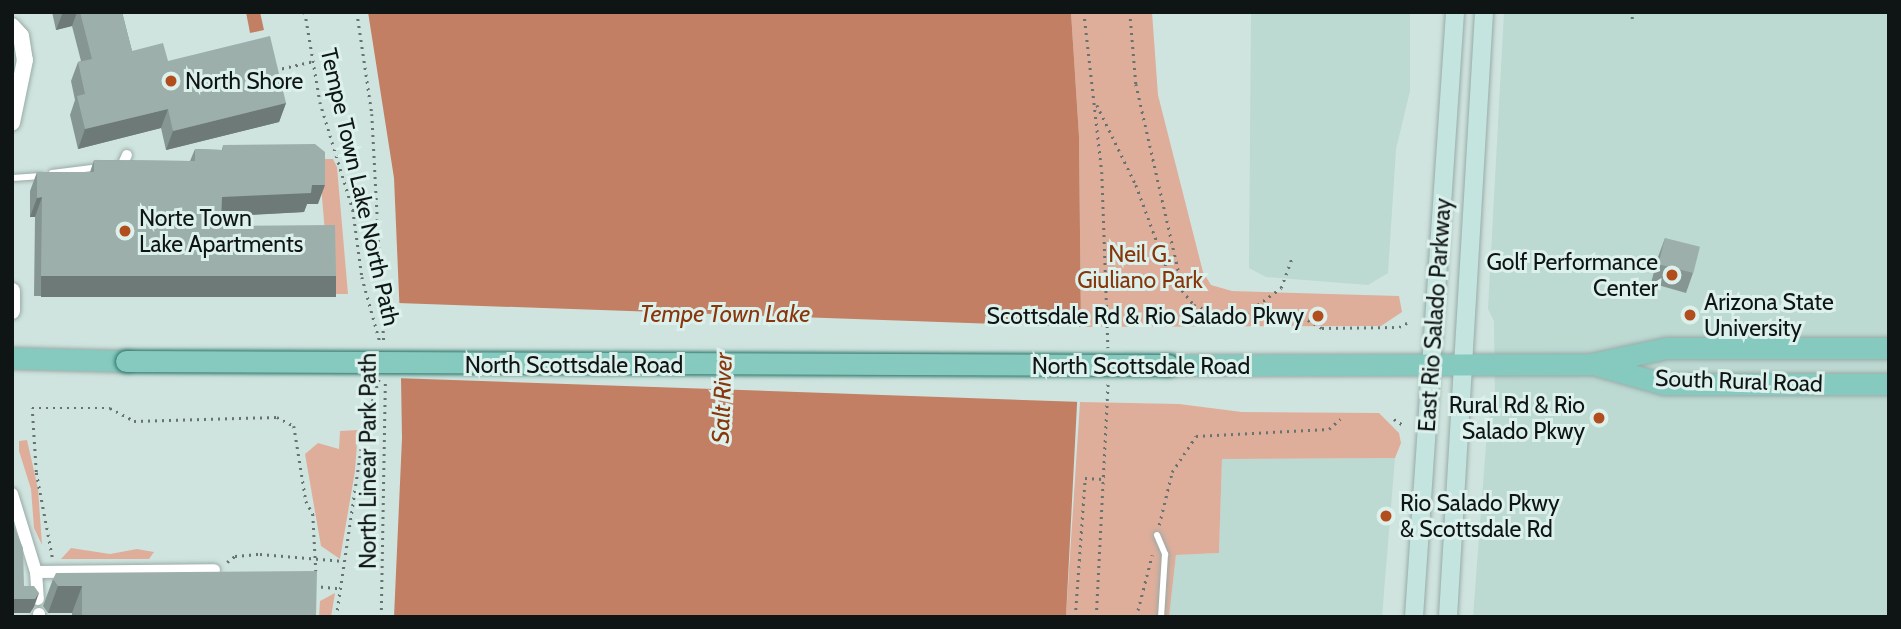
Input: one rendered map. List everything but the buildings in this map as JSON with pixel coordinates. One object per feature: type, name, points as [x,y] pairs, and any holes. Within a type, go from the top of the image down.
[{"type":"main road","name":"East Rio Salado Parkway","points":[[1414,617],[1430,364],[1453,94],[1455,12]]},
{"type":"main road","name":"East Rio Salado Parkway","points":[[1448,617],[1484,12]]},
{"type":"main road","name":"South Rural Road","points":[[1430,364],[1591,364],[1666,348],[1889,348]]},
{"type":"main road","name":"North Scottsdale Road","points":[[12,358],[125,361],[1430,364]]},
{"type":"main road","name":"South Rural Road","points":[[1591,364],[1664,384],[1889,384]]},
{"type":"street","points":[[12,26],[25,48],[17,78],[12,124]]},
{"type":"street","points":[[122,166],[127,155]]},
{"type":"street","points":[[12,291],[12,312]]},
{"type":"street","points":[[12,494],[36,572],[38,599]]},
{"type":"street","points":[[36,572],[214,570]]},
{"type":"lane","points":[[12,178],[74,168],[122,166]]},
{"type":"lane","points":[[1157,535],[1165,554],[1161,617]]},
{"type":"path","name":"Tempe Town Lake North Path","points":[[305,12],[313,61],[353,209],[362,277],[382,349]]},
{"type":"path","name":"North Linear Park Path","points":[[357,12],[372,114],[382,349]]},
{"type":"path","points":[[1084,12],[1095,103],[1136,185],[1169,274],[1200,309],[1308,320],[1322,328],[1399,327],[1407,323]]},
{"type":"path","points":[[1130,12],[1136,84],[1182,290]]},
{"type":"path","points":[[1632,12],[1632,19]]},
{"type":"path","points":[[275,70],[313,61]]},
{"type":"path","points":[[1247,313],[1281,288],[1292,257]]},
{"type":"path","name":"North Linear Park Path","points":[[344,561],[364,428],[382,369],[388,406],[381,617]]},
{"type":"path","points":[[52,557],[36,472],[32,408],[118,412],[134,421],[288,419],[294,426],[306,500],[313,514],[316,596]]},
{"type":"path","points":[[1136,617],[1172,472],[1196,436],[1329,429],[1340,419]]},
{"type":"path","points":[[1394,419],[1403,425]]},
{"type":"path","points":[[1076,617],[1085,478],[1103,479]]},
{"type":"path","points":[[214,570],[235,556],[316,556],[344,561],[336,617]]},
{"type":"path","points":[[304,586],[340,588]]},
{"type":"shaded area","points":[[1251,12],[1410,12],[1410,91],[1396,149],[1388,273],[1368,285],[1266,277],[1249,268]]},
{"type":"shaded area","name":"Arizona State University","points":[[1504,12],[1889,12],[1889,617],[1473,617],[1488,419],[1495,410],[1494,321],[1488,309]]},
{"type":"shaded area","points":[[1395,458],[1382,617],[1169,617],[1176,555],[1219,553],[1222,459]]},
{"type":"green space","name":"Neil G. Giuliano Park","points":[[1071,12],[1152,12],[1158,95],[1203,272],[1211,285],[1232,291],[1399,296],[1402,312],[1381,326],[1081,327],[1079,136]]},
{"type":"green space","points":[[306,159],[333,159],[337,167],[348,294],[330,294],[320,173]]},
{"type":"green space","points":[[1080,402],[1179,404],[1242,412],[1379,413],[1399,433],[1401,443],[1395,458],[1222,459],[1219,553],[1176,555],[1169,617],[1066,617]]},
{"type":"green space","points":[[358,430],[355,471],[340,559],[321,546],[305,454],[318,443],[339,449],[340,431]]},
{"type":"green space","points":[[27,440],[38,489],[42,545],[34,528],[31,489],[19,451],[19,441]]},
{"type":"green space","points":[[71,548],[110,554],[137,549],[154,552],[149,559],[61,559]]},
{"type":"green space","points":[[335,593],[331,617],[319,617],[320,601]]},
{"type":"water","points":[[246,12],[260,12],[264,30],[250,33]]},
{"type":"water","name":"Tempe Town Lake","points":[[368,12],[1071,12],[1079,136],[1081,327],[1066,617],[394,617],[402,438],[394,178]]},
{"type":"pier","points":[[397,303],[1085,327],[1082,402],[395,378]]},
{"type":"place","name":"North Shore","points":[[171,81]]},
{"type":"place","name":"Norte Town Lake Apartments","points":[[125,231]]},
{"type":"place","name":"Golf Performance Center","points":[[1672,275]]},
{"type":"place","name":"Arizona State University","points":[[1690,315]]},
{"type":"place","name":"Scottsdale Rd & Rio Salado Pkwy","points":[[1318,316]]},
{"type":"place","name":"Rural Rd & Rio Salado Pkwy","points":[[1599,418]]},
{"type":"place","name":"Rio Salado Pkwy & Scottsdale Rd","points":[[1386,516]]},
{"type":"water label","name":"Salt River","points":[[722,398]]}]
